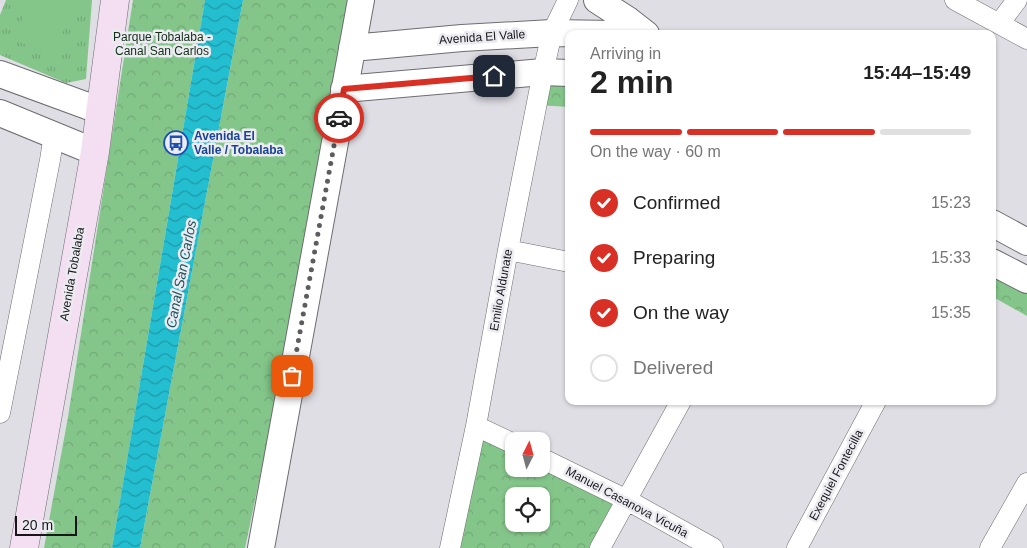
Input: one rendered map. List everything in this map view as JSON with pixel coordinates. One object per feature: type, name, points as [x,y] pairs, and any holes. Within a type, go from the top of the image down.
[{"type":"main road","name":"Avenida Tobalaba","points":[[24,548],[95,152],[115,0]]},
{"type":"street","points":[[260,548],[361,0]]},
{"type":"street","name":"Emilio Aldunate","points":[[450,548],[476,426],[508,250],[556,73],[552,33],[568,0]]},
{"type":"street","points":[[597,0],[641,30]]},
{"type":"street","points":[[954,0],[1027,39]]},
{"type":"street","points":[[999,24],[1017,0]]},
{"type":"street","name":"Avenida El Valle","points":[[352,48],[462,38],[565,33]]},
{"type":"street","points":[[344,89],[556,73]]},
{"type":"street","points":[[0,74],[101,111]]},
{"type":"street","points":[[0,113],[95,152]]},
{"type":"street","points":[[0,413],[54,134]]},
{"type":"street","points":[[996,224],[1027,242]]},
{"type":"street","points":[[508,250],[565,261]]},
{"type":"street","points":[[996,264],[1027,280]]},
{"type":"street","points":[[600,548],[679,405]]},
{"type":"street","name":"Exequiel Fontecilla","points":[[797,548],[874,405]]},
{"type":"street","points":[[476,426],[505,440]]},
{"type":"street","name":"Manuel Casanova Vicuña","points":[[550,462],[627,500],[713,548]]},
{"type":"street","points":[[990,548],[1027,483]]},
{"type":"green space","points":[[6,0],[92,0],[86,79],[66,83],[0,55],[0,15]]},
{"type":"green space","points":[[28,0],[73,0],[56,54],[15,41]]},
{"type":"green space","name":"Parque Tobalaba - Canal San Carlos","points":[[133,0],[205,0],[112,548],[44,548],[68,417]]},
{"type":"green space","points":[[243,0],[357,0],[347,60],[245,548],[140,548]]},
{"type":"green space","points":[[543,72],[565,74],[565,107],[537,105]]},
{"type":"green space","points":[[996,263],[1027,280],[1027,316],[996,299]]},
{"type":"green space","points":[[476,426],[505,440],[505,478],[550,478],[550,472],[627,500],[600,548],[450,548]]},
{"type":"water","name":"Canal San Carlos","points":[[205,0],[243,0],[140,548],[112,548]]},
{"type":"way so far","points":[[292,376],[339,118]]},
{"type":"place","name":"Avenida El Valle / Tobalaba","points":[[176,143]]},
{"type":"route","points":[[339,118],[344,89],[494,76]]}]
